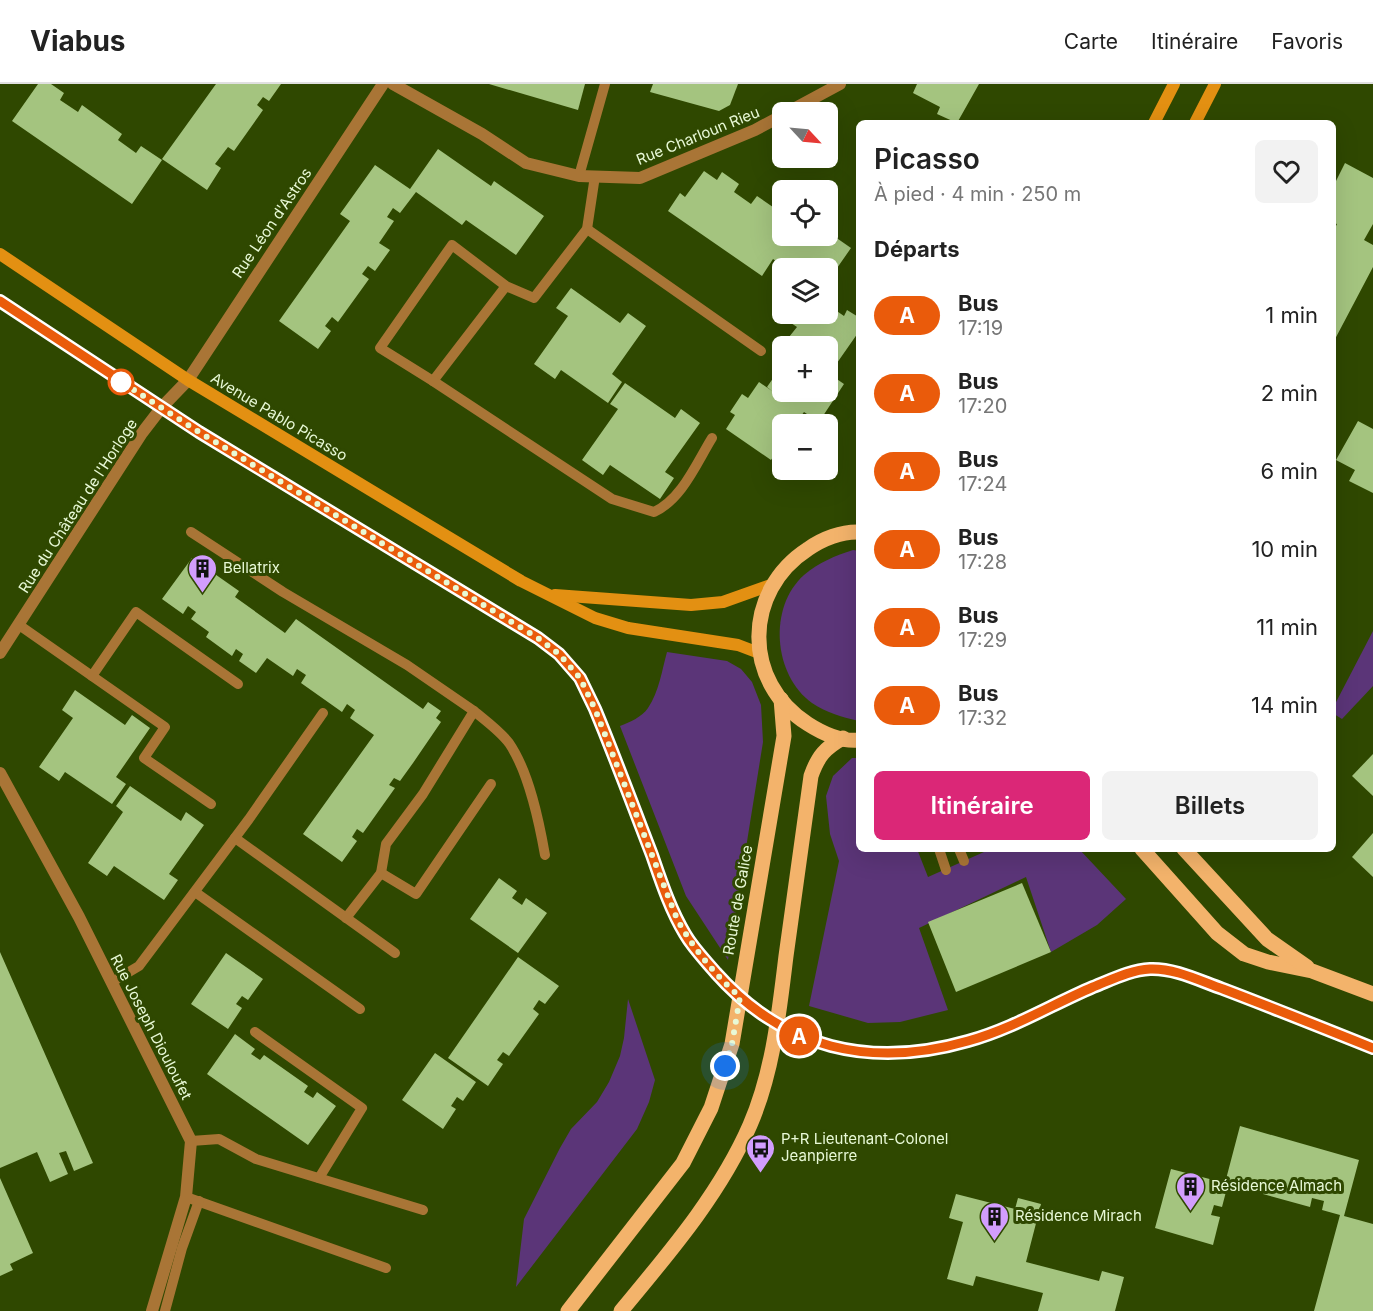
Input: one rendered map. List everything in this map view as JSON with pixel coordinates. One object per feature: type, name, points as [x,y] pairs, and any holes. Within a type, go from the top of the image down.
[{"type":"main road","points":[[1156,120],[1174,84]]},
{"type":"main road","points":[[1196,120],[1215,84]]},
{"type":"main road","name":"Avenue Pablo Picasso","points":[[0,254],[188,380],[521,581],[595,618],[628,628],[738,645],[759,653]]},
{"type":"main road","points":[[856,532],[821,540],[793,558],[771,585],[759,618],[759,653],[770,686],[792,714],[821,732],[856,740]]},
{"type":"main road","name":"Avenue Pablo Picasso","points":[[550,594],[691,605],[723,602],[771,585]]},
{"type":"main road","name":"Route de Galice","points":[[568,1311],[682,1163],[711,1108],[718,1088],[732,1044],[784,736],[781,699]]},
{"type":"main road","points":[[621,1311],[684,1233],[718,1186],[757,1106],[765,1082],[776,1025],[811,776],[816,762],[828,746],[843,738]]},
{"type":"main road","points":[[1145,852],[1217,933],[1244,954],[1268,962],[1312,971],[1373,994]]},
{"type":"main road","points":[[1187,852],[1267,939],[1312,971]]},
{"type":"street","name":"Rue Léon d'Astros","points":[[188,380],[383,84]]},
{"type":"street","name":"Rue Charloun Rieu","points":[[393,84],[482,134],[526,163],[579,176],[640,178],[772,121]]},
{"type":"street","points":[[807,102],[840,84]]},
{"type":"street","name":"Rue du Château de l'Horloge","points":[[0,653],[142,433],[162,407],[188,380]]},
{"type":"street","name":"Rue Joseph Diouloufet","points":[[0,773],[79,917],[192,1141]]},
{"type":"street","points":[[152,1311],[186,1197],[192,1141]]},
{"type":"lane","points":[[579,176],[605,84]]},
{"type":"lane","points":[[595,176],[587,229],[534,298],[507,286],[452,245],[380,348],[612,499],[654,512],[664,508],[679,492],[712,438]]},
{"type":"lane","points":[[587,229],[761,351]]},
{"type":"lane","points":[[433,381],[507,286]]},
{"type":"lane","points":[[0,301],[199,432],[538,638],[559,654],[580,678],[595,709],[677,919],[686,936],[728,987],[776,1025],[816,1042],[851,1051],[903,1053],[935,1050],[1001,1029],[1107,981],[1151,969],[1172,971],[1192,978],[1283,1011],[1373,1048]]},
{"type":"lane","points":[[192,532],[283,592],[407,665],[474,711],[504,739],[519,763],[538,819],[545,855]]},
{"type":"lane","points":[[92,676],[136,612],[238,684]]},
{"type":"lane","points":[[19,625],[165,727],[144,758],[211,804]]},
{"type":"lane","points":[[346,918],[381,873],[386,844],[423,794],[474,711]]},
{"type":"lane","points":[[112,982],[139,966],[236,838],[323,713]]},
{"type":"lane","points":[[381,873],[416,894],[491,784]]},
{"type":"lane","points":[[236,838],[395,953]]},
{"type":"lane","points":[[940,852],[946,870]]},
{"type":"lane","points":[[960,852],[964,861]]},
{"type":"lane","points":[[195,892],[360,1009]]},
{"type":"lane","points":[[255,1032],[362,1108],[319,1178]]},
{"type":"lane","points":[[192,1141],[219,1139],[256,1159],[423,1210]]},
{"type":"lane","points":[[186,1197],[386,1268]]},
{"type":"lane","points":[[165,1311],[182,1248],[199,1201]]},
{"type":"shaded area","points":[[856,550],[856,720],[823,709],[799,691],[789,676],[780,641],[780,622],[792,589],[815,566]]},
{"type":"shaded area","points":[[1373,631],[1373,686],[1342,719],[1336,715],[1336,702]]},
{"type":"shaded area","points":[[667,652],[727,661],[741,669],[752,682],[761,705],[763,742],[728,960],[686,896],[620,726],[639,717],[652,702]]},
{"type":"shaded area","points":[[852,758],[856,758],[856,852],[918,852],[928,877],[984,852],[1082,852],[1126,899],[1097,925],[1051,952],[1026,877],[919,928],[948,1010],[900,1022],[868,1023],[809,1006],[839,861],[830,834],[826,796],[833,776]]},
{"type":"shaded area","points":[[628,999],[655,1080],[649,1102],[637,1129],[516,1287],[524,1219],[571,1129],[597,1102],[609,1082],[620,1056]]},
{"type":"building","points":[[38,84],[51,84],[64,93],[60,100],[78,112],[82,105],[122,134],[118,140],[136,153],[141,146],[162,160],[132,204],[12,121]]},
{"type":"building","points":[[216,84],[281,84],[269,101],[263,97],[257,105],[263,110],[234,151],[228,147],[215,164],[221,168],[207,190],[162,159]]},
{"type":"building","points":[[489,84],[585,84],[578,110]]},
{"type":"building","points":[[653,84],[738,84],[730,105],[719,111],[650,92]]},
{"type":"building","points":[[917,84],[979,84],[959,120],[950,120],[937,114],[940,107],[913,93]]},
{"type":"building","points":[[438,149],[491,186],[494,181],[544,216],[516,255],[466,220],[462,225],[416,192],[400,213],[393,208],[387,217],[394,221],[379,243],[390,250],[375,271],[368,266],[362,274],[369,279],[338,322],[332,317],[325,326],[331,331],[318,349],[279,321],[350,221],[340,214],[375,165],[410,189]]},
{"type":"building","points":[[1345,163],[1373,178],[1373,224],[1364,240],[1373,245],[1373,267],[1336,337],[1337,224],[1336,181]]},
{"type":"building","points":[[704,171],[717,180],[722,172],[739,184],[734,192],[751,204],[757,196],[772,206],[772,246],[838,246],[838,239],[851,248],[838,267],[838,258],[772,258],[762,276],[668,211],[680,193],[685,197]]},
{"type":"building","points":[[571,288],[620,323],[628,313],[646,326],[612,374],[622,382],[608,403],[561,370],[555,379],[534,364],[568,316],[556,308]]},
{"type":"building","points":[[847,310],[856,316],[856,336],[838,362],[838,336],[790,336],[797,327],[792,324],[838,324],[838,312],[844,316]]},
{"type":"building","points":[[772,380],[772,391],[767,387]]},
{"type":"building","points":[[838,380],[844,384],[838,393]]},
{"type":"building","points":[[759,382],[772,391],[772,402],[832,402],[824,414],[804,412],[802,414],[772,414],[771,460],[726,429],[735,415],[730,412],[742,394],[748,398]]},
{"type":"building","points":[[625,383],[675,418],[681,409],[700,423],[665,472],[674,478],[660,499],[610,465],[603,475],[582,460],[618,409],[610,404]]},
{"type":"building","points":[[1358,421],[1373,429],[1373,493],[1349,481],[1355,470],[1336,460]]},
{"type":"building","points":[[192,558],[239,591],[235,597],[285,633],[296,619],[423,709],[428,702],[441,711],[436,718],[441,722],[400,781],[394,778],[389,785],[395,788],[363,833],[357,829],[352,837],[357,841],[342,862],[303,834],[374,735],[350,718],[355,710],[347,704],[342,712],[301,683],[306,675],[297,669],[293,676],[267,658],[256,673],[239,661],[243,654],[236,649],[232,656],[206,637],[209,632],[191,619],[196,612],[188,606],[183,614],[162,599]]},
{"type":"building","points":[[75,690],[125,725],[132,715],[150,728],[116,777],[126,784],[112,804],[65,772],[59,781],[39,767],[73,718],[62,710]]},
{"type":"building","points":[[1373,754],[1373,796],[1352,776]]},
{"type":"building","points":[[130,786],[181,821],[186,812],[204,825],[169,874],[178,880],[164,900],[114,866],[107,876],[88,863],[123,812],[116,806]]},
{"type":"building","points":[[1373,833],[1373,877],[1352,857]]},
{"type":"building","points":[[499,878],[517,891],[512,898],[522,905],[526,898],[547,913],[518,953],[470,919]]},
{"type":"building","points":[[1022,883],[1051,952],[956,992],[928,922]]},
{"type":"building","points":[[0,952],[93,1163],[74,1171],[66,1151],[59,1153],[68,1174],[50,1182],[37,1152],[0,1168]]},
{"type":"building","points":[[226,953],[263,979],[248,1000],[242,996],[236,1004],[242,1008],[228,1029],[191,1004]]},
{"type":"building","points":[[518,957],[559,986],[545,1004],[539,1000],[533,1009],[539,1014],[509,1056],[503,1052],[497,1060],[503,1064],[488,1086],[448,1058]]},
{"type":"building","points":[[235,1034],[255,1049],[251,1054],[260,1060],[264,1055],[308,1086],[304,1092],[313,1098],[317,1092],[336,1106],[308,1145],[207,1074]]},
{"type":"building","points":[[435,1053],[476,1082],[463,1101],[457,1097],[451,1106],[456,1109],[443,1129],[402,1100]]},
{"type":"building","points":[[1240,1126],[1359,1160],[1344,1216],[1373,1224],[1373,1311],[1314,1311],[1340,1215],[1322,1210],[1324,1201],[1312,1198],[1310,1207],[1263,1194],[1265,1186],[1256,1183],[1254,1191],[1228,1184],[1222,1207],[1214,1205],[1211,1215],[1220,1217],[1213,1245],[1155,1228],[1171,1169],[1225,1183]]},
{"type":"building","points":[[0,1178],[33,1253],[10,1264],[13,1270],[0,1276]]},
{"type":"building","name":"Résidence Mirach","points":[[956,1194],[1015,1209],[1018,1198],[1041,1204],[1026,1262],[1099,1281],[1102,1271],[1124,1277],[1115,1311],[1038,1311],[1043,1293],[976,1276],[973,1286],[947,1279],[963,1222],[949,1218]]},
{"type":"bus line","name":"A","points":[[0,301],[199,432],[538,638],[559,654],[580,678],[602,724],[669,900],[686,936],[728,987],[776,1025],[816,1042],[851,1051],[903,1053],[935,1050],[1001,1029],[1107,981],[1151,969],[1172,971],[1192,978],[1283,1011],[1373,1048]]},
{"type":"place","name":"Bellatrix","points":[[202,594]]},
{"type":"place","name":"P+R Lieutenant-Colonel Jeanpierre","points":[[760,1174]]},
{"type":"place","name":"Résidence Almach","points":[[1190,1212]]},
{"type":"place","name":"Résidence Mirach","points":[[994,1242]]},
{"type":"route","points":[[121,382],[114,377],[199,432],[538,638],[559,654],[580,678],[595,709],[677,919],[686,936],[703,958],[728,987],[740,997],[732,1044],[725,1066]]}]
